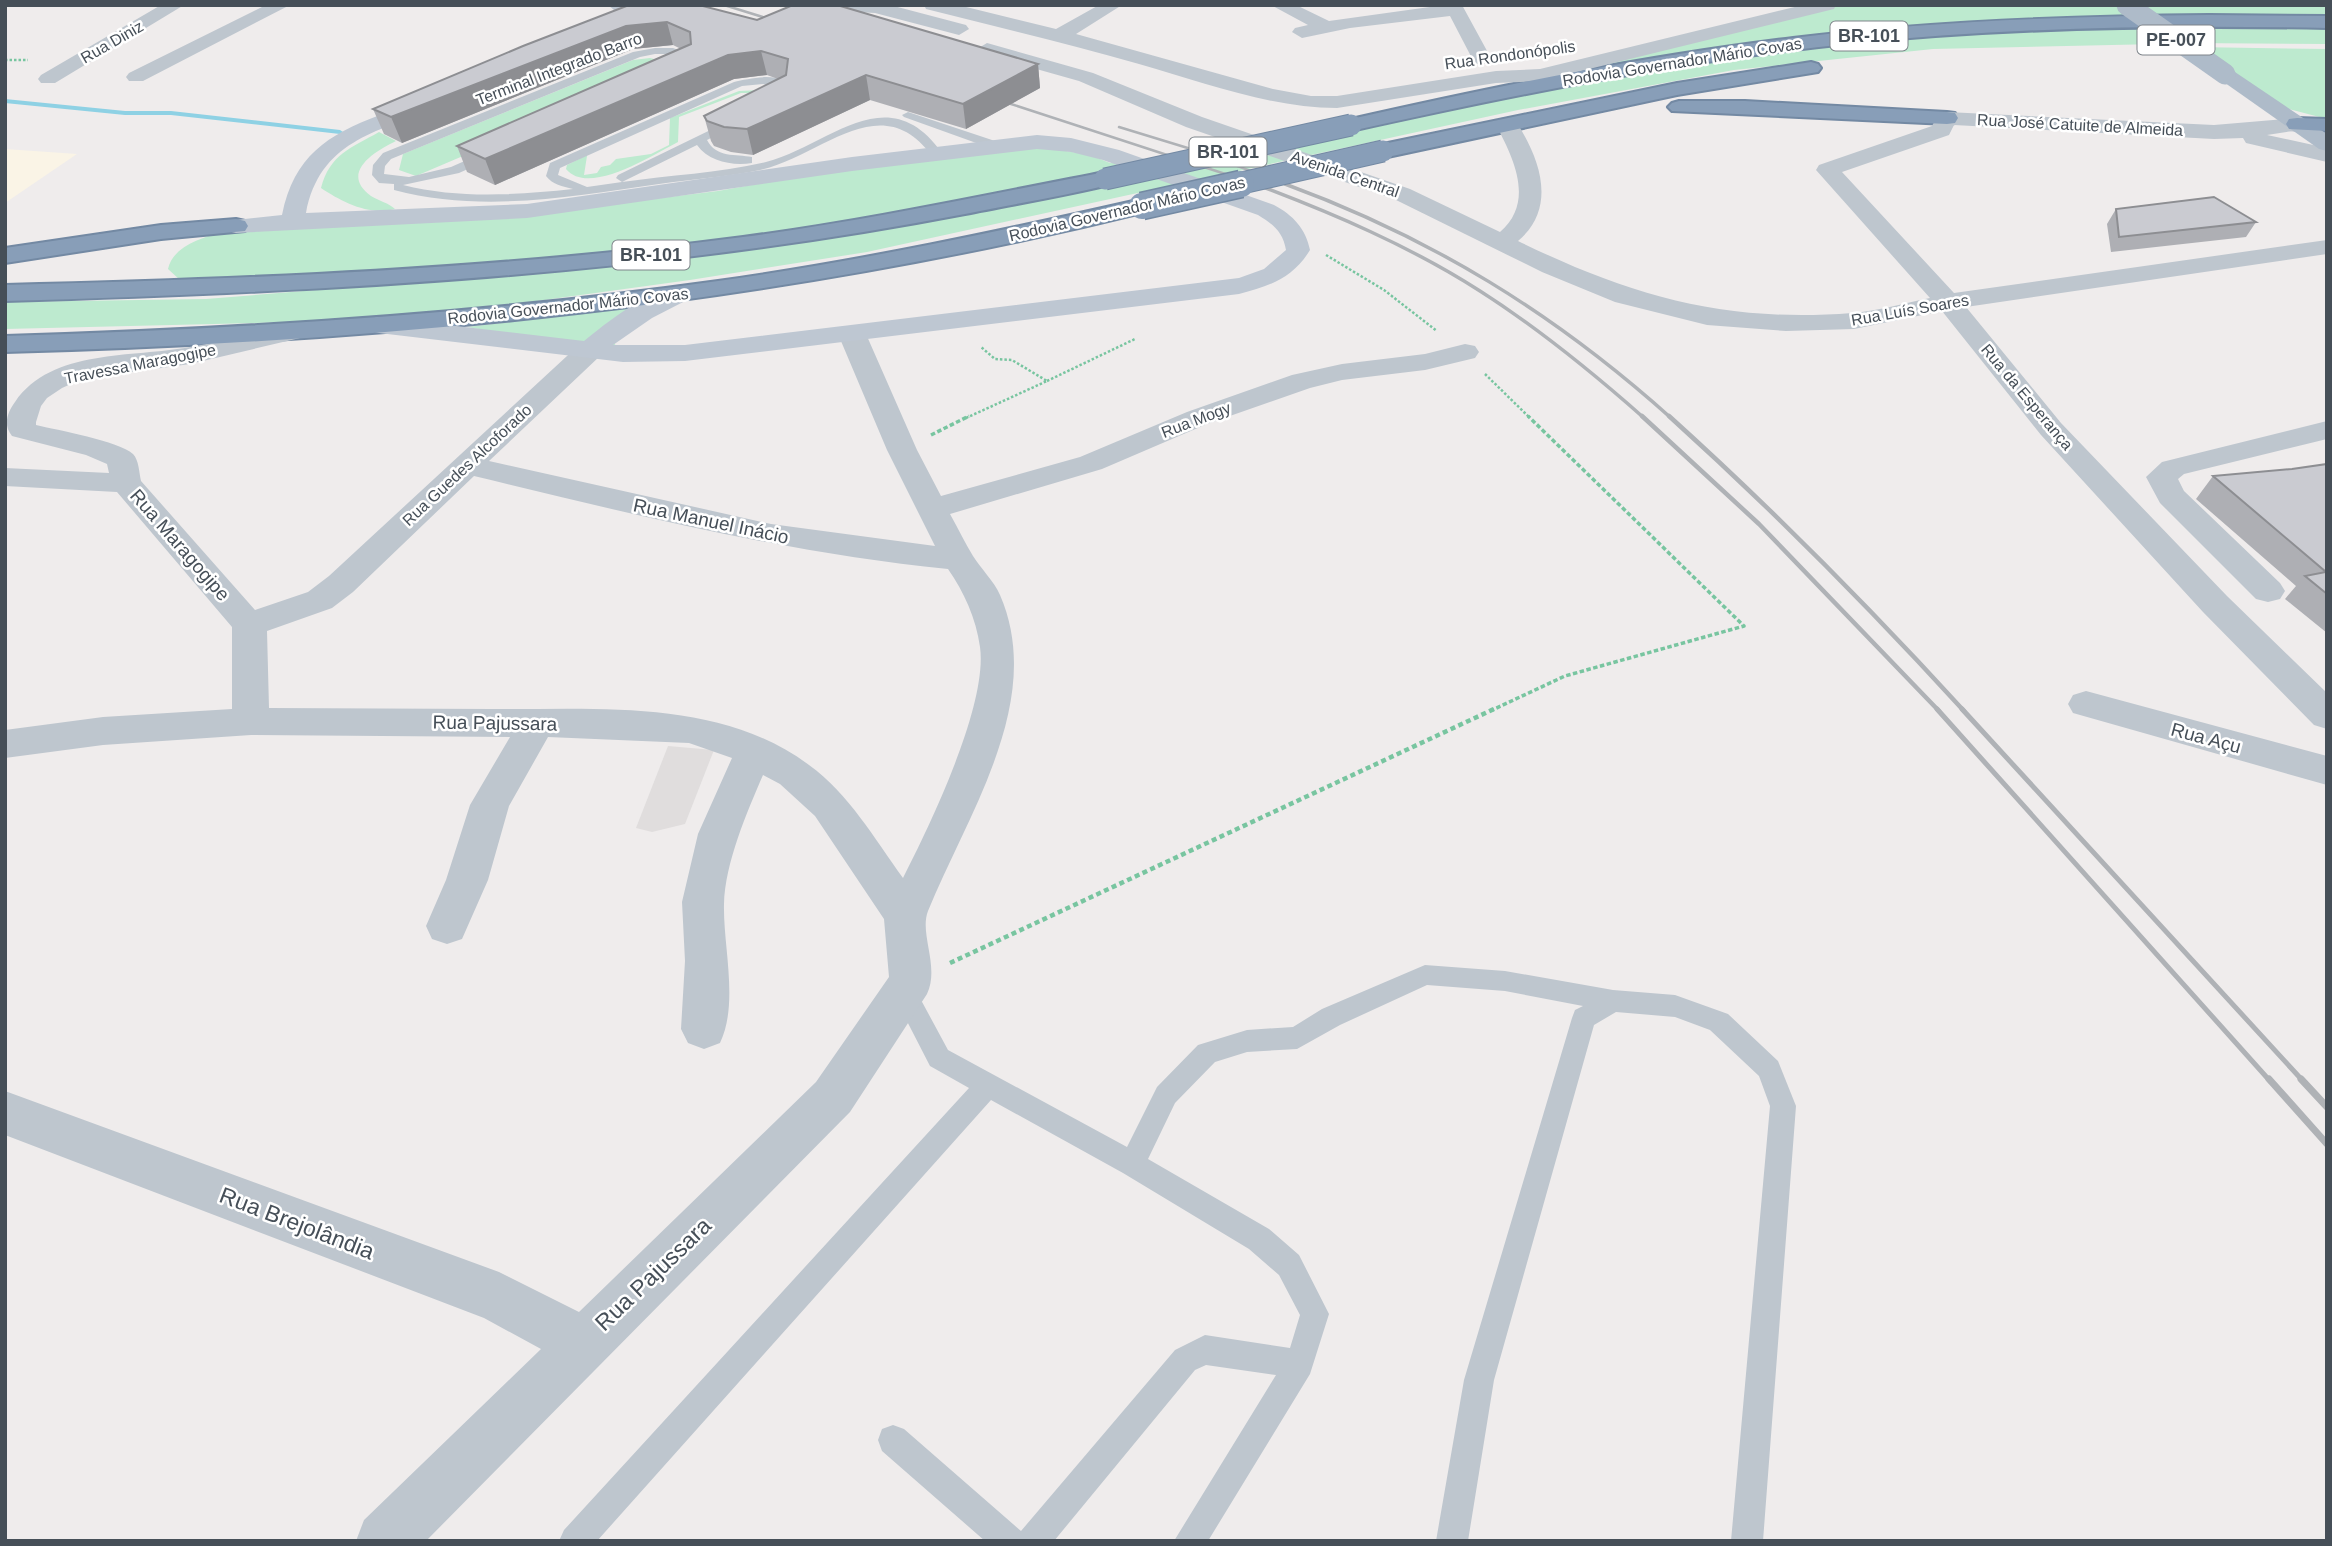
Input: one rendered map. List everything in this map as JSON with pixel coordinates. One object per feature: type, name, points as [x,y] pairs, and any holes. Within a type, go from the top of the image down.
[{"type":"highway","name":"Rodovia Governador Mário Covas","points":[[5,293],[191,289],[372,280],[635,257],[893,222],[1105,179],[1417,110],[1655,63],[1857,37],[2019,26],[2327,22]]},
{"type":"highway","points":[[2158,47],[2226,46]]},
{"type":"highway","name":"Rodovia Governador Mário Covas","points":[[5,344],[106,342],[290,332],[678,294],[992,241],[1384,151],[1678,89],[1834,66]]},
{"type":"highway","points":[[1417,110],[1448,96],[1540,75]]},
{"type":"highway","points":[[1583,110],[1745,107],[1947,118]]},
{"type":"highway","points":[[2297,124],[2327,125]]},
{"type":"highway","points":[[191,289],[158,281],[151,274],[154,260],[183,240],[236,226]]},
{"type":"highway","points":[[5,256],[161,232],[236,226]]},
{"type":"main road","name":"PE-007","points":[[2127,5],[2327,145]]},
{"type":"street","name":"Rua Diniz","points":[[48,79],[175,5]]},
{"type":"street","points":[[136,77],[281,5]]},
{"type":"street","points":[[581,38],[631,17],[626,8],[617,5]]},
{"type":"street","name":"Avenida Central","points":[[838,5],[873,9],[1058,53]]},
{"type":"street","name":"Avenida Central","points":[[933,5],[1058,53],[1086,77],[1194,122],[1402,194],[1503,243]]},
{"type":"street","points":[[1058,53],[1113,5]]},
{"type":"street","points":[[1280,5],[1325,26]]},
{"type":"street","points":[[1763,5],[1793,14]]},
{"type":"street","points":[[1058,53],[1082,42],[1297,100],[1336,102],[1496,77],[1540,75],[1827,5]]},
{"type":"street","points":[[1302,32],[1325,26],[1454,8],[1482,60]]},
{"type":"street","name":"Rua Rondonópolis","points":[[1571,48],[1666,29],[1696,27],[1726,31]]},
{"type":"street","points":[[128,34],[209,41]]},
{"type":"street","name":"Rua Rondonópolis","points":[[1458,63],[1505,57]]},
{"type":"street","points":[[1144,101],[1146,73],[1150,61]]},
{"type":"street","points":[[1297,100],[1343,81]]},
{"type":"street","points":[[293,221],[307,174],[320,157],[345,140],[444,97]]},
{"type":"street","name":"Rua José Catuite de Almeida","points":[[1947,118],[2214,132],[2297,124]]},
{"type":"street","name":"Rua da Esperança","points":[[1947,118],[1941,130],[1826,170],[1948,302],[2051,429],[2215,604],[2327,716]]},
{"type":"street","points":[[1503,243],[1521,227],[1532,197],[1532,178],[1507,125]]},
{"type":"street","name":"Rua José Catuite de Almeida","points":[[2214,132],[2280,142],[2327,155]]},
{"type":"street","points":[[236,226],[527,211],[936,153],[1054,143],[1090,149],[1266,210],[1293,232],[1298,250],[1292,261],[1271,276],[1239,286],[952,323],[685,353],[634,354],[590,350],[379,325]]},
{"type":"street","name":"Rua Luís Soares","points":[[1503,243],[1551,267],[1624,296],[1707,317],[1786,323],[1854,321],[1948,302],[2327,247]]},
{"type":"street","name":"Rua Guedes Alcoforado","points":[[249,625],[320,600],[341,584],[620,324],[678,294]]},
{"type":"street","name":"Travessa Maragogipe","points":[[126,484],[121,459],[97,449],[22,430],[19,421],[24,409],[39,390],[59,378],[79,372],[178,358],[290,332]]},
{"type":"street","points":[[852,334],[902,450],[958,559],[983,595],[999,648],[994,702],[973,764],[932,861],[905,915],[908,988]]},
{"type":"street","name":"Rua Mogy","points":[[932,509],[1091,463],[1197,418],[1303,381],[1342,372],[1425,362],[1465,352]]},
{"type":"street","points":[[5,390],[39,390]]},
{"type":"street","points":[[2269,591],[2171,496],[2161,477],[2173,468],[2327,430]]},
{"type":"street","name":"Rua Manuel Inácio","points":[[466,465],[760,534],[897,555],[958,559]]},
{"type":"street","name":"Rua Maragogipe","points":[[6,478],[126,484],[249,625]]},
{"type":"street","points":[[249,625],[251,721]]},
{"type":"street","name":"Rua Açu","points":[[2086,704],[2327,771]]},
{"type":"street","name":"Rua Pajussara","points":[[5,744],[103,731],[251,721],[612,724],[689,729],[711,734],[754,752],[794,774],[829,805],[905,915]]},
{"type":"street","points":[[447,926],[467,880],[490,805],[537,723]]},
{"type":"street","points":[[704,1029],[707,961],[703,902],[718,834],[754,752]]},
{"type":"street","name":"Rua Pajussara","points":[[385,1541],[833,1097],[908,988]]},
{"type":"street","name":"Rua Brejolândia","points":[[5,1114],[499,1298],[583,1342]]},
{"type":"lane","name":"Terminal Integrado Barro","points":[[673,51],[690,58],[691,66],[684,71],[458,175],[383,180],[378,170],[381,161],[387,156],[638,54],[673,51]]},
{"type":"lane","points":[[592,190],[557,181],[551,171],[558,162],[732,87],[767,81],[782,84],[780,98]]},
{"type":"lane","points":[[481,186],[525,188],[567,184],[748,160],[762,157],[845,117],[870,110],[892,110],[997,146]]},
{"type":"lane","points":[[622,178],[747,116]]},
{"type":"lane","points":[[383,180],[420,192],[469,198],[592,190],[774,163],[849,127],[878,121],[913,128],[922,134],[936,153]]},
{"type":"lane","points":[[701,139],[705,149],[711,153],[728,159],[748,160]]},
{"type":"lane","points":[[1132,1164],[1166,1095],[1207,1053],[1247,1041],[1297,1038],[1331,1017],[1424,975],[1505,981],[1613,1001],[1675,1006],[1719,1022],[1769,1069],[1783,1106],[1746,1541]]},
{"type":"lane","points":[[908,988],[939,1058],[1132,1164],[1259,1239],[1289,1265],[1315,1314],[1300,1364],[1190,1541]]},
{"type":"lane","points":[[1451,1541],[1479,1380],[1584,1018],[1613,1001]]},
{"type":"lane","points":[[575,1541],[989,1084]]},
{"type":"lane","points":[[1033,1541],[1185,1360],[1205,1350],[1300,1364]]},
{"type":"lane","points":[[893,1440],[1009,1541]]},
{"type":"path","points":[[908,988],[1565,677],[1744,626],[1465,352],[1384,290],[1329,256],[1298,250]]},
{"type":"path","points":[[952,323],[995,359],[1012,360],[1047,381]]},
{"type":"path","points":[[902,450],[1020,391],[1135,339]]},
{"type":"shaded area","points":[[5,149],[77,154],[5,203]]},
{"type":"shaded area","points":[[668,746],[714,750],[685,824],[652,832],[636,828]]},
{"type":"green space","points":[[1835,5],[2115,5],[2132,18],[1738,46],[1469,97],[1624,56]]},
{"type":"green space","points":[[2132,5],[2327,5],[2327,18],[2149,18]]},
{"type":"green space","points":[[2159,21],[2327,22],[2327,44],[2188,43]]},
{"type":"green space","points":[[2126,22],[2158,44],[1933,49],[1734,70],[1518,110],[867,252],[690,280],[449,313],[292,322],[5,329],[5,302],[206,299],[611,266],[740,250],[932,220],[1121,184],[1576,82],[1812,45],[2011,26]]},
{"type":"green space","points":[[2194,47],[2327,49],[2327,119],[2285,108]]},
{"type":"green space","points":[[650,58],[662,61],[661,72],[416,176],[399,170],[403,154],[633,60]]},
{"type":"green space","points":[[762,90],[741,93],[679,117],[678,142],[622,170],[590,178],[576,176],[566,169],[567,165],[585,156],[584,175],[597,173],[601,167],[610,165],[616,159],[651,154],[669,145],[670,118],[739,91]]},
{"type":"green space","points":[[379,132],[396,141],[370,157],[359,171],[358,179],[371,196],[395,209],[366,209],[347,203],[321,188],[330,167],[343,153]]},
{"type":"green space","points":[[1042,147],[1090,155],[1110,163],[1141,166],[978,205],[602,256],[239,282],[180,280],[168,269],[171,261],[182,249],[197,240],[221,232],[497,218],[718,191],[842,169]]},
{"type":"green space","points":[[640,307],[612,340],[621,353],[467,327]]},
{"type":"building","points":[[629,5],[699,5],[757,20],[793,5],[837,5],[1038,64],[963,104],[866,75],[747,129],[724,127],[707,121],[704,116],[786,75],[788,59],[761,51],[728,55],[485,159],[457,146],[691,44],[690,32],[667,22],[626,26],[391,117],[373,109]]},
{"type":"building","points":[[2214,197],[2256,222],[2119,237],[2116,209]]},
{"type":"building","points":[[2327,464],[2327,594],[2305,576],[2326,572],[2213,476]]},
{"type":"waterway","points":[[5,101],[125,113],[171,113],[340,132]]},
{"type":"railway","points":[[724,5],[782,23]]},
{"type":"railway","points":[[1011,104],[1259,185]]},
{"type":"railway","points":[[1119,127],[1191,149],[1289,185]]},
{"type":"railway","points":[[1255,184],[1370,232],[1453,275],[1544,335],[1644,418]]},
{"type":"railway","points":[[1285,184],[1391,229],[1489,282],[1582,345],[1671,418]]},
{"type":"railway","points":[[1642,416],[1759,524],[1939,711]]},
{"type":"railway","points":[[1669,416],[1820,560],[1964,711]]},
{"type":"railway","points":[[1937,709],[2270,1081]]},
{"type":"railway","points":[[1962,709],[2303,1081]]},
{"type":"railway","points":[[2269,1079],[2327,1144]]},
{"type":"railway","points":[[2301,1079],[2327,1107]]}]
